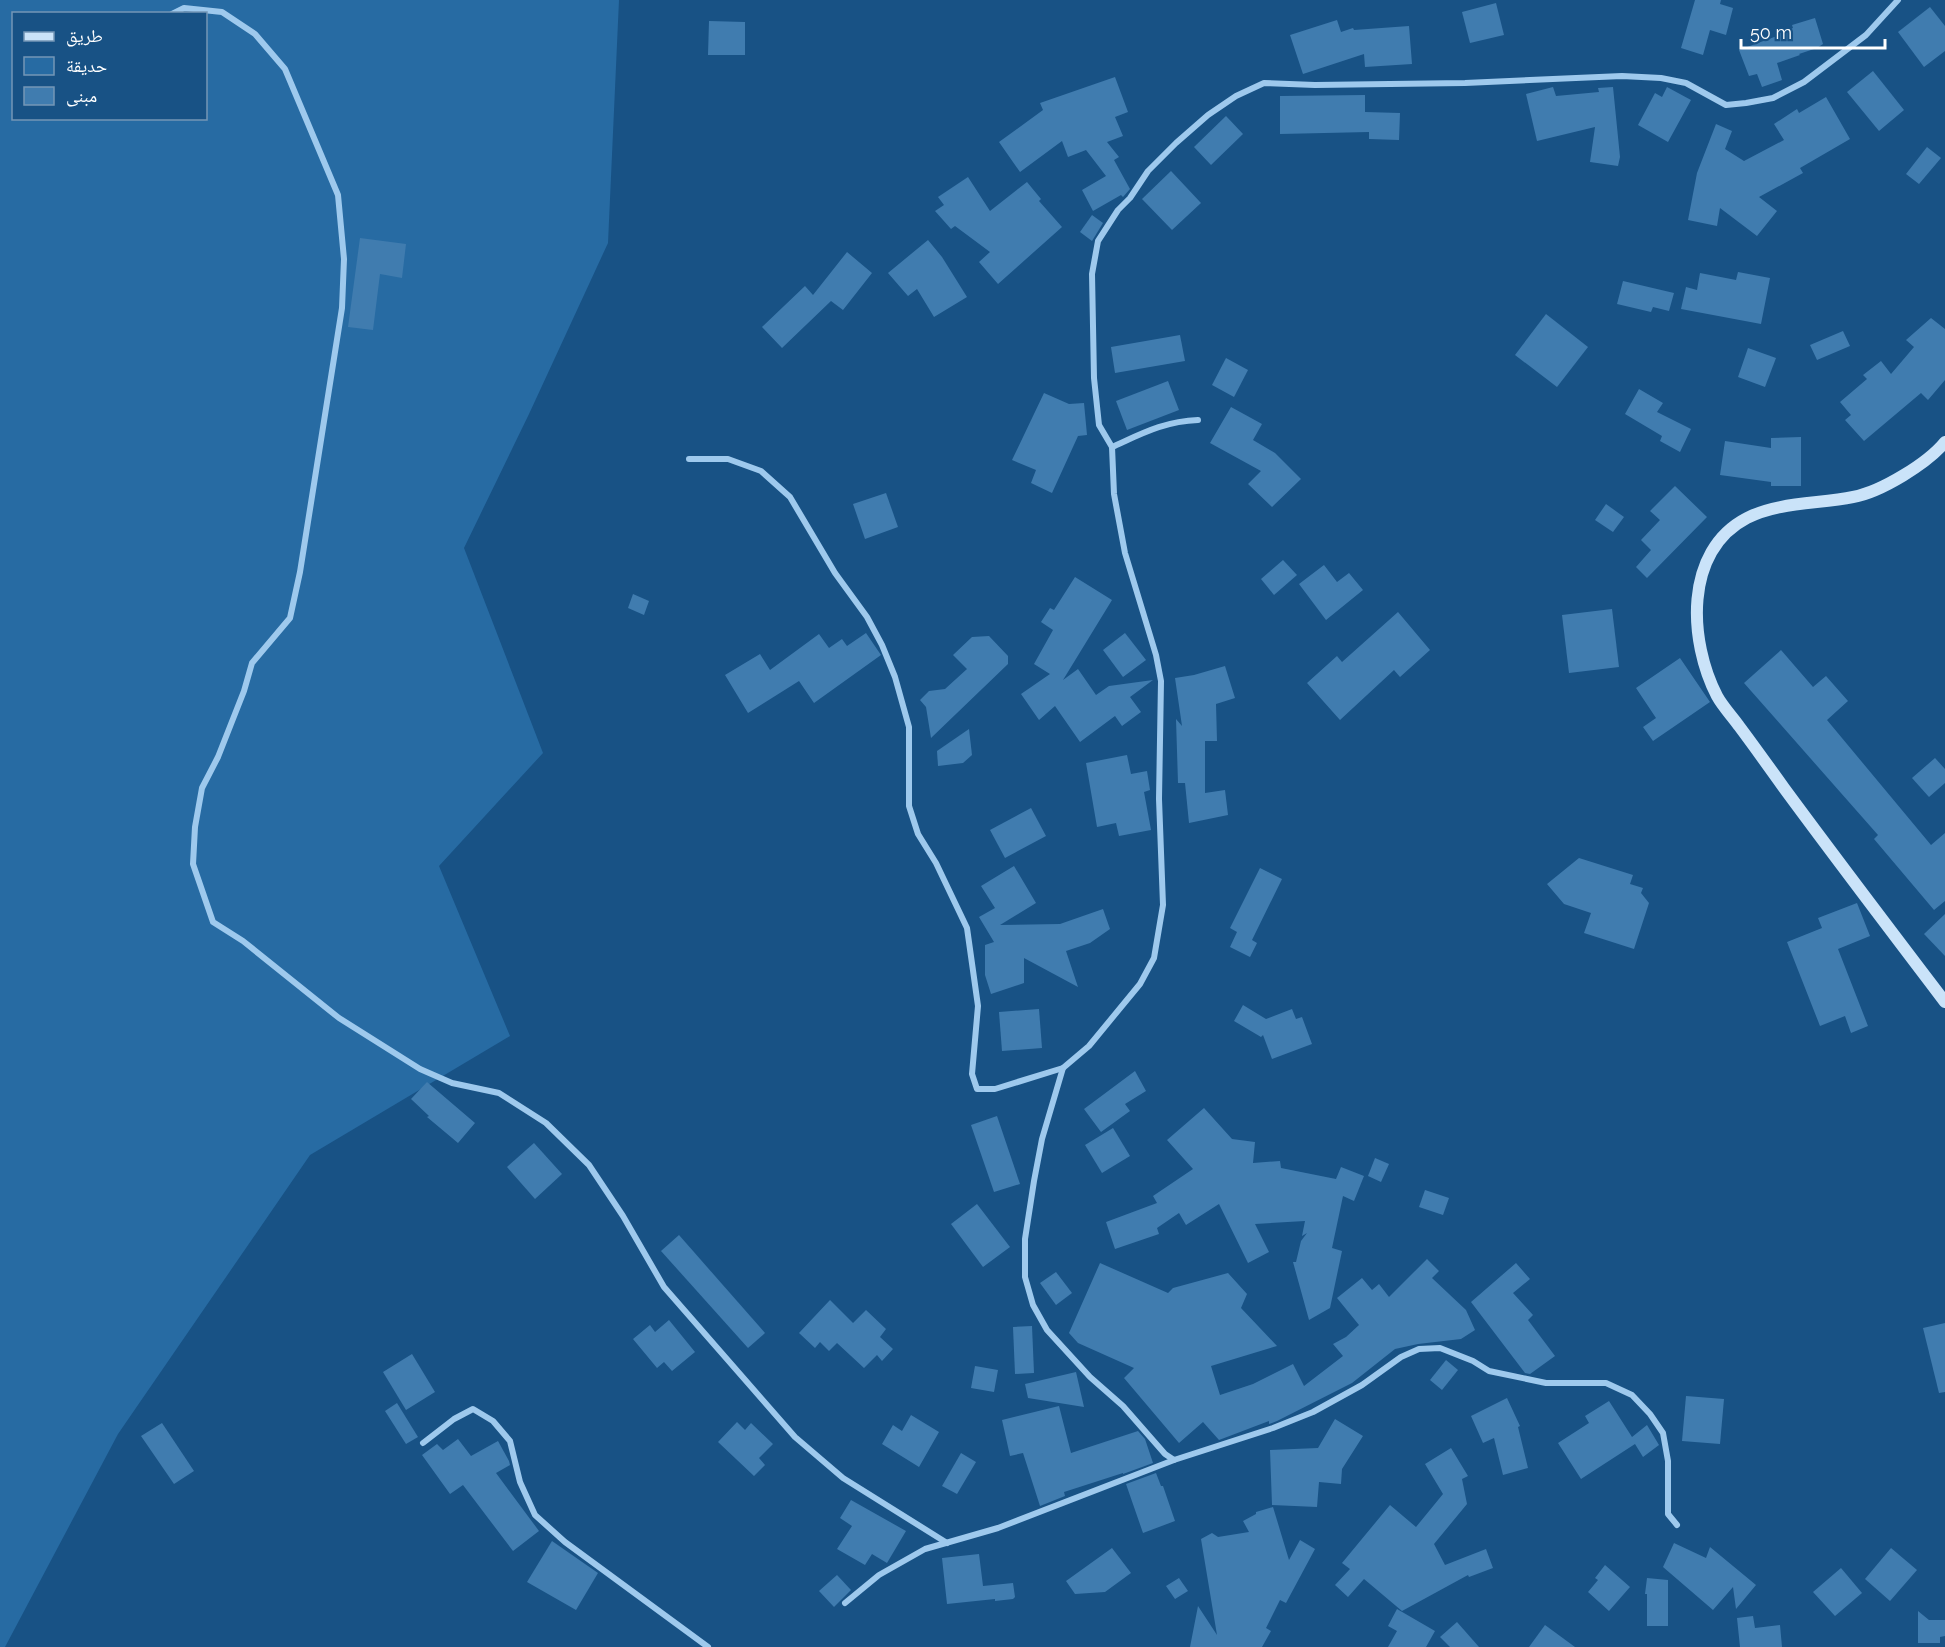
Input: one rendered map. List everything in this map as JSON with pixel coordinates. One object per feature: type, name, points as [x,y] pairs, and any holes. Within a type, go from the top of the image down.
[{"type":"main road","points":[[1945,442],[1935,454],[1897,479],[1856,497],[1781,507],[1763,511],[1745,519],[1717,543],[1707,559],[1696,606],[1698,643],[1717,696],[1870,905],[1945,1002]]},
{"type":"street","points":[[689,459],[728,459],[761,471],[790,497],[825,556],[867,617],[882,645],[895,677],[909,727],[909,806],[918,834],[936,863],[967,928],[978,1006],[972,1074],[977,1089],[995,1089],[1063,1068],[1089,1046],[1140,984],[1154,958],[1163,905],[1159,799],[1161,681],[1156,655],[1125,553],[1114,494],[1112,447],[1099,425],[1094,378],[1092,274],[1098,242],[1118,210],[1130,198],[1148,171],[1176,142],[1208,115],[1236,96],[1264,83],[1315,85],[1465,83],[1622,76],[1661,78],[1686,83],[1726,105],[1773,98],[1804,82],[1866,35],[1898,0]]},
{"type":"street","points":[[176,12],[184,8],[222,12],[255,33],[285,69],[338,195],[344,259],[342,308],[300,572],[290,618],[252,663],[244,691],[218,757],[202,788],[195,827],[193,864],[213,922],[243,941],[339,1018],[420,1069],[452,1083],[499,1093],[546,1123],[589,1165],[623,1216],[664,1287],[795,1437],[843,1478],[948,1543]]},
{"type":"street","points":[[1112,447],[1153,428],[1179,421],[1197,420]]},
{"type":"street","points":[[1063,1068],[1042,1140],[1034,1181],[1025,1239],[1025,1277],[1033,1305],[1047,1330],[1090,1377],[1123,1407],[1165,1454],[1174,1460]]},
{"type":"street","points":[[845,1604],[879,1575],[925,1549],[998,1528],[1174,1460],[1273,1428],[1313,1412],[1362,1385],[1401,1357],[1419,1349],[1440,1348],[1473,1361],[1489,1371],[1546,1383],[1606,1383],[1632,1395],[1650,1414],[1663,1433],[1670,1490],[1668,1514],[1677,1525]]},
{"type":"street","points":[[423,1443],[454,1419],[473,1409],[493,1420],[510,1441],[520,1482],[535,1515],[565,1542],[708,1647]]},
{"type":"green space","points":[[0,0],[619,0],[608,243],[464,548],[543,753],[439,866],[510,1036],[310,1155],[118,1434],[5,1647],[0,1647]]},
{"type":"building","points":[[1695,0],[1721,0],[1720,4],[1733,8],[1726,35],[1710,30],[1703,55],[1681,48]]},
{"type":"building","points":[[1496,3],[1504,35],[1470,43],[1462,12]]},
{"type":"building","points":[[1930,7],[1945,26],[1945,51],[1924,67],[1898,32]]},
{"type":"building","points":[[1815,18],[1823,44],[1777,63],[1782,80],[1762,87],[1757,74],[1749,76],[1739,50],[1777,36],[1776,34],[1793,28],[1792,25]]},
{"type":"building","points":[[1337,20],[1341,32],[1353,28],[1354,30],[1409,26],[1412,64],[1365,67],[1364,54],[1303,74],[1290,35]]},
{"type":"building","points":[[709,21],[745,22],[745,55],[708,55]]},
{"type":"building","points":[[1873,71],[1904,110],[1879,131],[1847,92]]},
{"type":"building","points":[[1115,77],[1128,112],[1115,117],[1123,136],[1107,142],[1119,157],[1114,160],[1130,189],[1123,197],[1121,195],[1093,211],[1082,190],[1106,176],[1086,150],[1068,157],[1062,141],[1020,172],[999,142],[1043,110],[1040,103]]},
{"type":"building","points":[[1553,87],[1556,96],[1599,92],[1598,88],[1613,87],[1620,157],[1618,166],[1590,162],[1595,127],[1537,141],[1526,94]]},
{"type":"building","points":[[1667,87],[1691,100],[1668,142],[1638,125],[1655,93],[1662,97]]},
{"type":"building","points":[[1365,95],[1365,112],[1400,113],[1399,140],[1369,139],[1369,132],[1280,134],[1280,96]]},
{"type":"building","points":[[1826,97],[1850,139],[1800,168],[1803,173],[1759,197],[1777,211],[1757,236],[1720,208],[1717,226],[1688,220],[1697,173],[1716,124],[1732,131],[1725,149],[1744,161],[1784,140],[1774,124],[1797,109],[1799,113]]},
{"type":"building","points":[[1226,116],[1243,134],[1211,165],[1194,147]]},
{"type":"building","points":[[1927,147],[1941,158],[1919,184],[1906,174]]},
{"type":"building","points":[[1171,171],[1201,203],[1172,230],[1142,199]]},
{"type":"building","points":[[968,177],[990,211],[1027,182],[1041,199],[1039,201],[1062,227],[998,284],[979,262],[990,252],[955,226],[951,229],[935,211],[944,205],[938,197]]},
{"type":"building","points":[[1092,215],[1103,223],[1092,241],[1080,232]]},
{"type":"building","points":[[360,238],[406,244],[402,278],[380,274],[373,330],[348,327]]},
{"type":"building","points":[[928,240],[942,257],[967,297],[934,317],[917,289],[908,296],[888,273]]},
{"type":"building","points":[[847,252],[872,273],[843,310],[831,301],[782,348],[762,327],[805,286],[813,295]]},
{"type":"building","points":[[1738,272],[1770,278],[1761,324],[1681,309],[1686,287],[1697,290],[1700,273],[1736,280]]},
{"type":"building","points":[[1623,281],[1674,293],[1669,311],[1653,307],[1651,312],[1617,304]]},
{"type":"building","points":[[1546,314],[1588,347],[1557,387],[1515,355]]},
{"type":"building","points":[[1931,318],[1945,329],[1945,380],[1928,400],[1921,393],[1864,441],[1845,420],[1851,415],[1840,402],[1867,379],[1863,375],[1881,361],[1891,374],[1914,347],[1906,340]]},
{"type":"building","points":[[1843,331],[1850,346],[1817,360],[1810,345]]},
{"type":"building","points":[[1180,335],[1185,361],[1115,373],[1111,347]]},
{"type":"building","points":[[1748,348],[1776,358],[1765,387],[1738,377]]},
{"type":"building","points":[[1226,358],[1248,370],[1234,397],[1212,385]]},
{"type":"building","points":[[1168,381],[1179,410],[1127,430],[1116,401]]},
{"type":"building","points":[[1639,389],[1663,403],[1657,412],[1691,429],[1680,452],[1660,441],[1662,436],[1625,414]]},
{"type":"building","points":[[1044,393],[1069,404],[1084,403],[1087,435],[1078,436],[1052,493],[1031,483],[1036,470],[1012,460]]},
{"type":"building","points":[[1231,407],[1262,424],[1253,440],[1275,453],[1301,479],[1272,507],[1248,484],[1261,471],[1210,443]]},
{"type":"building","points":[[1801,437],[1801,486],[1771,486],[1771,482],[1720,475],[1725,441],[1771,448],[1771,438]]},
{"type":"building","points":[[1675,486],[1707,517],[1647,578],[1636,567],[1651,550],[1641,540],[1660,520],[1650,511]]},
{"type":"building","points":[[886,493],[898,527],[865,539],[853,504]]},
{"type":"building","points":[[1606,504],[1624,517],[1613,532],[1595,520]]},
{"type":"building","points":[[1283,560],[1297,575],[1274,595],[1261,579]]},
{"type":"building","points":[[1324,565],[1337,582],[1349,573],[1363,590],[1326,620],[1299,584]]},
{"type":"building","points":[[1075,577],[1112,600],[1063,680],[1078,669],[1096,695],[1109,686],[1153,680],[1130,697],[1141,712],[1122,726],[1115,716],[1080,742],[1055,706],[1039,720],[1021,694],[1050,674],[1034,664],[1053,630],[1041,622],[1050,608],[1054,610]]},
{"type":"building","points":[[633,594],[649,601],[644,615],[628,608]]},
{"type":"building","points":[[1612,609],[1619,667],[1569,673],[1562,615]]},
{"type":"building","points":[[1398,612],[1430,650],[1400,677],[1394,670],[1340,720],[1307,683],[1337,656],[1342,662]]},
{"type":"building","points":[[866,633],[881,655],[814,703],[799,681],[748,713],[725,675],[760,654],[770,670],[819,634],[829,648],[842,639],[847,646]]},
{"type":"building","points":[[1125,633],[1146,660],[1123,677],[1103,650]]},
{"type":"building","points":[[989,636],[1008,656],[1008,664],[931,738],[926,707],[920,700],[929,691],[945,689],[967,669],[953,655],[972,637]]},
{"type":"building","points":[[1781,650],[1813,687],[1826,676],[1848,701],[1827,720],[1931,845],[1945,833],[1945,901],[1934,910],[1874,839],[1878,835],[1744,683]]},
{"type":"building","points":[[1680,658],[1710,702],[1653,741],[1643,727],[1656,718],[1636,688]]},
{"type":"building","points":[[1225,666],[1235,698],[1216,704],[1217,741],[1205,741],[1205,793],[1225,790],[1228,815],[1189,823],[1185,783],[1178,783],[1176,719],[1182,726],[1175,678]]},
{"type":"building","points":[[969,729],[972,755],[963,763],[938,766],[937,751]]},
{"type":"building","points":[[1127,755],[1131,774],[1147,771],[1150,790],[1144,792],[1151,830],[1119,836],[1116,823],[1097,827],[1086,763]]},
{"type":"building","points":[[1935,758],[1945,769],[1945,783],[1929,797],[1912,778]]},
{"type":"building","points":[[1031,808],[1046,836],[1005,858],[990,830]]},
{"type":"building","points":[[1579,858],[1633,875],[1630,884],[1643,888],[1641,893],[1649,903],[1634,949],[1584,933],[1591,913],[1564,904],[1547,884]]},
{"type":"building","points":[[1014,866],[1036,903],[1000,925],[1060,924],[1103,909],[1110,929],[1090,943],[1066,951],[1078,987],[1024,958],[1024,983],[991,994],[985,975],[985,945],[994,942],[979,917],[995,908],[981,886]]},
{"type":"building","points":[[1260,868],[1282,879],[1252,940],[1257,943],[1250,957],[1230,947],[1237,932],[1230,928]]},
{"type":"building","points":[[1857,903],[1870,936],[1838,949],[1868,1026],[1851,1033],[1845,1016],[1820,1026],[1787,942],[1822,928],[1818,918]]},
{"type":"building","points":[[1945,914],[1945,956],[1924,934]]},
{"type":"building","points":[[1243,1005],[1266,1019],[1292,1009],[1296,1019],[1302,1017],[1312,1044],[1272,1059],[1263,1035],[1261,1037],[1234,1021]]},
{"type":"building","points":[[1039,1009],[1042,1048],[1002,1051],[999,1012]]},
{"type":"building","points":[[1135,1071],[1146,1091],[1125,1104],[1130,1111],[1101,1132],[1084,1109]]},
{"type":"building","points":[[427,1082],[475,1123],[458,1143],[427,1117],[429,1116],[411,1099]]},
{"type":"building","points":[[1204,1108],[1232,1139],[1255,1142],[1253,1163],[1280,1161],[1281,1168],[1336,1179],[1341,1167],[1364,1176],[1354,1201],[1343,1196],[1332,1248],[1342,1251],[1330,1308],[1309,1320],[1293,1262],[1296,1262],[1301,1241],[1307,1233],[1302,1236],[1305,1221],[1255,1224],[1269,1252],[1248,1263],[1219,1204],[1186,1225],[1179,1213],[1157,1228],[1159,1234],[1115,1249],[1106,1222],[1157,1203],[1153,1196],[1193,1169],[1167,1140]]},
{"type":"building","points":[[997,1116],[1020,1184],[994,1192],[971,1125]]},
{"type":"building","points":[[1113,1128],[1130,1156],[1102,1173],[1085,1145]]},
{"type":"building","points":[[534,1143],[562,1174],[535,1199],[507,1167]]},
{"type":"building","points":[[1375,1158],[1389,1164],[1381,1182],[1368,1176]]},
{"type":"building","points":[[1425,1190],[1449,1198],[1443,1215],[1419,1207]]},
{"type":"building","points":[[977,1204],[1010,1247],[983,1267],[951,1224]]},
{"type":"building","points":[[679,1235],[765,1333],[748,1348],[661,1251]]},
{"type":"building","points":[[1427,1259],[1439,1271],[1432,1278],[1466,1310],[1475,1330],[1461,1339],[1395,1349],[1352,1383],[1277,1421],[1269,1424],[1269,1421],[1219,1440],[1203,1422],[1179,1443],[1124,1378],[1134,1368],[1078,1343],[1069,1333],[1100,1263],[1168,1293],[1173,1288],[1228,1273],[1247,1294],[1241,1308],[1277,1346],[1211,1366],[1220,1395],[1253,1384],[1293,1364],[1304,1386],[1343,1356],[1333,1344],[1346,1337],[1359,1325],[1337,1298],[1362,1278],[1372,1290],[1379,1284],[1389,1297]]},
{"type":"building","points":[[1516,1263],[1530,1279],[1513,1293],[1533,1315],[1528,1320],[1555,1356],[1530,1374],[1525,1373],[1471,1302]]},
{"type":"building","points":[[1056,1272],[1072,1293],[1056,1305],[1040,1283]]},
{"type":"building","points":[[830,1300],[853,1323],[866,1310],[886,1329],[880,1337],[893,1349],[882,1361],[877,1355],[864,1368],[837,1343],[829,1351],[820,1342],[815,1348],[799,1333]]},
{"type":"building","points":[[669,1320],[695,1352],[672,1371],[664,1362],[657,1368],[633,1339],[650,1325],[655,1332]]},
{"type":"building","points":[[1945,1323],[1945,1392],[1939,1393],[1923,1328]]},
{"type":"building","points":[[1032,1326],[1034,1373],[1015,1374],[1013,1327]]},
{"type":"building","points":[[412,1354],[435,1392],[406,1410],[383,1372]]},
{"type":"building","points":[[1446,1360],[1458,1370],[1442,1390],[1430,1380]]},
{"type":"building","points":[[975,1366],[998,1370],[994,1392],[971,1388]]},
{"type":"building","points":[[1076,1372],[1084,1407],[1028,1398],[1025,1384]]},
{"type":"building","points":[[1686,1396],[1724,1399],[1720,1444],[1682,1441]]},
{"type":"building","points":[[1507,1398],[1520,1426],[1518,1427],[1528,1468],[1503,1475],[1494,1438],[1483,1443],[1471,1416]]},
{"type":"building","points":[[1609,1401],[1632,1437],[1647,1425],[1659,1445],[1643,1457],[1635,1444],[1581,1479],[1558,1443],[1589,1423],[1585,1416]]},
{"type":"building","points":[[397,1403],[418,1437],[406,1444],[385,1411]]},
{"type":"building","points":[[1059,1406],[1071,1453],[1138,1431],[1145,1439],[1153,1463],[1064,1492],[1065,1496],[1040,1506],[1023,1453],[1010,1456],[1002,1420]]},
{"type":"building","points":[[911,1415],[939,1432],[919,1467],[882,1444],[893,1425],[902,1431]]},
{"type":"building","points":[[1335,1419],[1363,1436],[1342,1469],[1341,1484],[1319,1482],[1317,1507],[1272,1505],[1270,1450],[1318,1448]]},
{"type":"building","points":[[737,1422],[745,1430],[751,1423],[773,1444],[759,1458],[765,1465],[754,1476],[718,1442]]},
{"type":"building","points":[[162,1423],[194,1471],[174,1484],[141,1436]]},
{"type":"building","points":[[458,1439],[471,1456],[498,1441],[509,1461],[510,1465],[496,1473],[539,1531],[513,1551],[463,1485],[450,1494],[422,1455],[437,1444],[443,1450]]},
{"type":"building","points":[[1451,1448],[1468,1476],[1462,1479],[1467,1504],[1434,1544],[1445,1565],[1486,1549],[1493,1568],[1469,1577],[1468,1575],[1402,1611],[1364,1579],[1348,1597],[1335,1585],[1350,1569],[1342,1563],[1390,1505],[1416,1527],[1443,1494],[1425,1464]]},
{"type":"building","points":[[961,1453],[976,1462],[957,1494],[942,1486]]},
{"type":"building","points":[[1156,1473],[1175,1521],[1143,1533],[1126,1484]]},
{"type":"building","points":[[851,1500],[906,1531],[887,1563],[872,1554],[865,1565],[837,1549],[852,1526],[840,1518]]},
{"type":"building","points":[[1273,1507],[1289,1560],[1300,1540],[1315,1549],[1286,1603],[1280,1600],[1266,1628],[1271,1631],[1262,1647],[1190,1647],[1198,1606],[1217,1635],[1201,1539],[1212,1533],[1218,1537],[1249,1532],[1243,1521],[1256,1512]]},
{"type":"building","points":[[552,1541],[598,1573],[576,1610],[527,1582]]},
{"type":"building","points":[[1674,1543],[1706,1558],[1710,1547],[1756,1585],[1736,1609],[1733,1587],[1713,1610],[1663,1567]]},
{"type":"building","points":[[1112,1548],[1131,1573],[1105,1592],[1075,1594],[1066,1581]]},
{"type":"building","points":[[1891,1548],[1917,1570],[1890,1601],[1865,1579]]},
{"type":"building","points":[[979,1554],[983,1586],[1013,1583],[1015,1597],[995,1601],[995,1599],[947,1604],[942,1558]]},
{"type":"building","points":[[1605,1565],[1630,1587],[1609,1611],[1588,1592],[1598,1580],[1595,1578]]},
{"type":"building","points":[[1841,1568],[1862,1593],[1835,1616],[1813,1592]]},
{"type":"building","points":[[837,1575],[851,1590],[834,1607],[819,1591]]},
{"type":"building","points":[[1179,1578],[1188,1591],[1175,1599],[1166,1586]]},
{"type":"building","points":[[1647,1578],[1668,1580],[1668,1626],[1647,1626],[1647,1594],[1645,1594]]},
{"type":"building","points":[[1397,1609],[1435,1631],[1426,1647],[1388,1647],[1397,1631],[1388,1626]]},
{"type":"building","points":[[1918,1611],[1929,1620],[1945,1620],[1945,1636],[1940,1637],[1940,1643],[1918,1643]]},
{"type":"building","points":[[1753,1616],[1755,1628],[1780,1625],[1782,1647],[1740,1647],[1737,1618]]},
{"type":"building","points":[[1457,1622],[1479,1647],[1450,1647],[1440,1637]]},
{"type":"building","points":[[1545,1625],[1575,1647],[1529,1647]]}]
